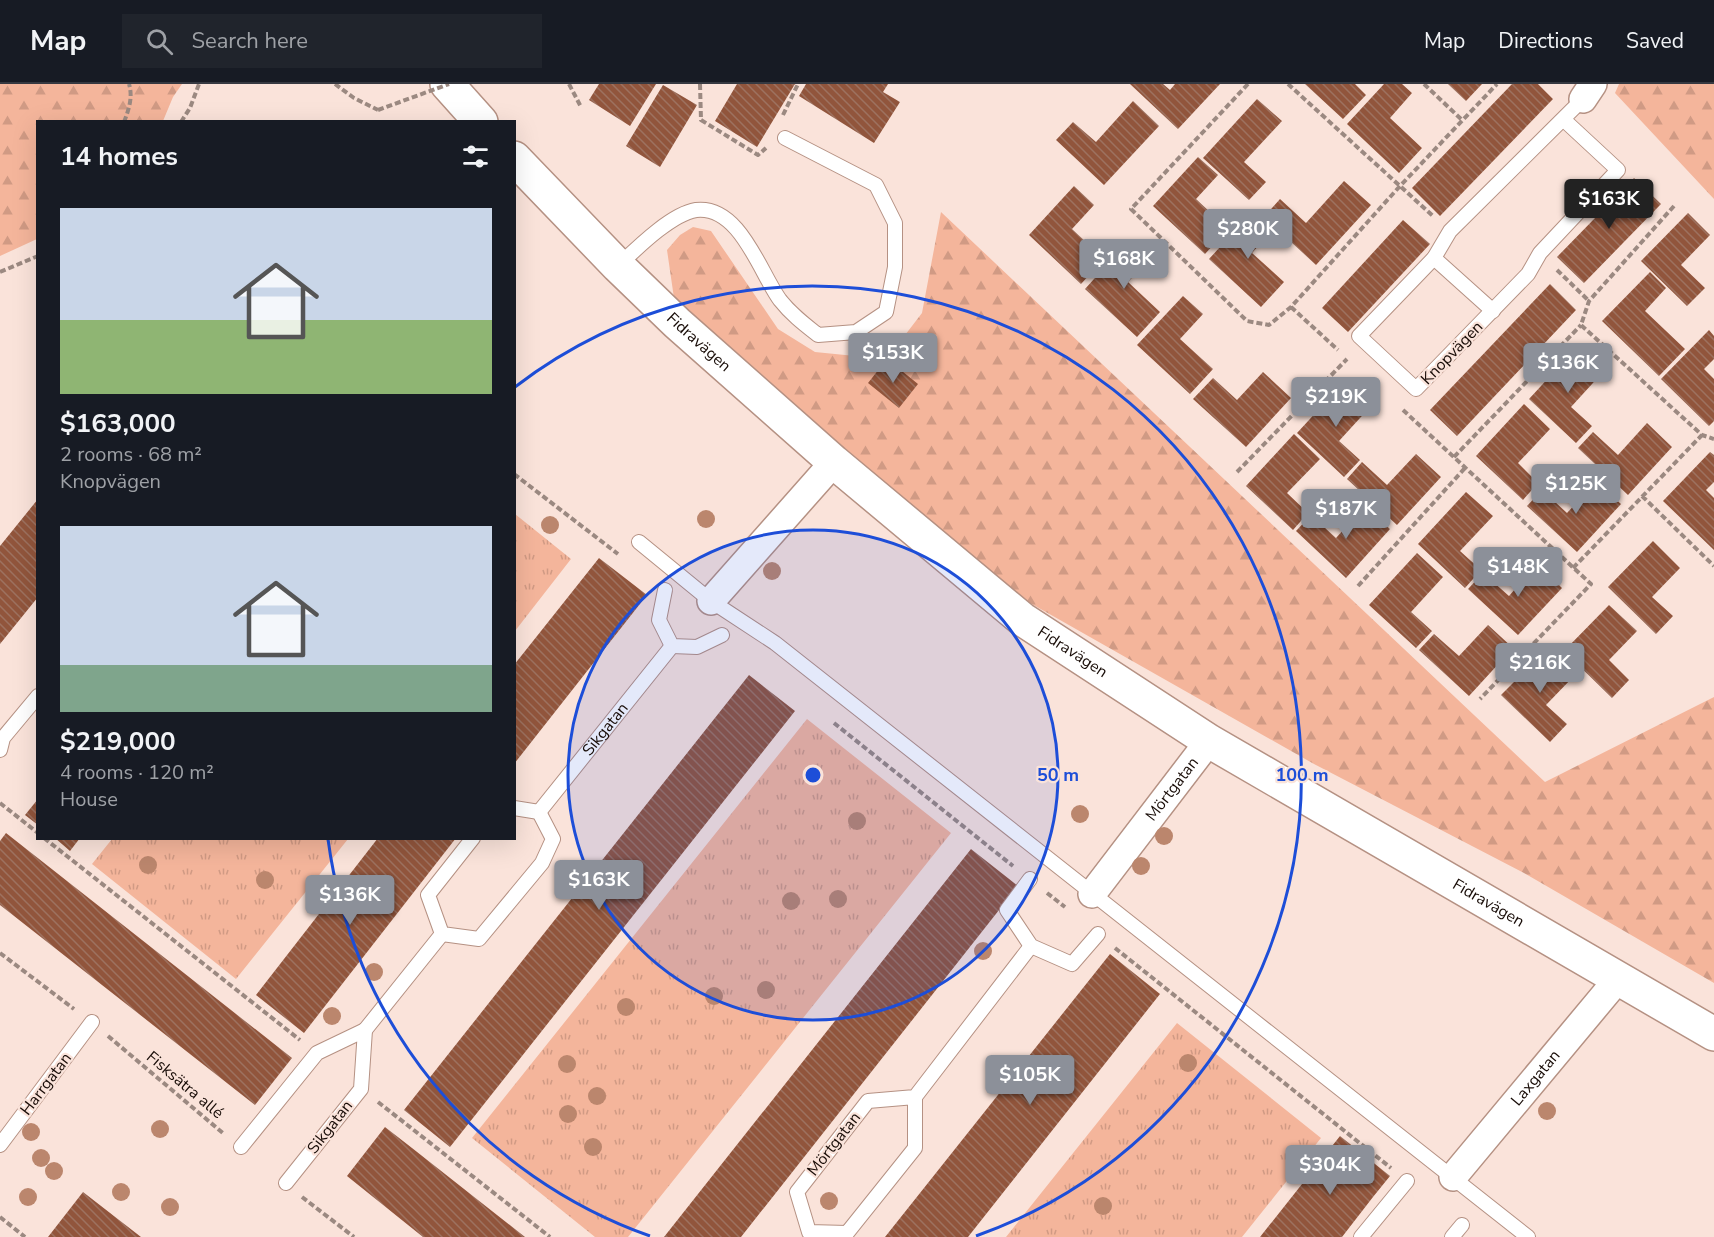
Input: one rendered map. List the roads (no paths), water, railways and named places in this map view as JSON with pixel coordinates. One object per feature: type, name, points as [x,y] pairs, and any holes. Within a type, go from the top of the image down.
[{"type":"street","points":[[448,84],[479,120]]},
{"type":"street","name":"Fidravägen","points":[[516,160],[618,266],[677,323],[834,462],[1022,619],[1209,741],[1714,1034]]},
{"type":"street","points":[[711,601],[834,462]]},
{"type":"street","name":"Mörtgatan","points":[[1092,894],[1209,741]]},
{"type":"street","name":"Laxgatan","points":[[1453,1177],[1618,979]]},
{"type":"lane","name":"Knopvägen","points":[[1563,119],[1618,170],[1540,254],[1528,274],[1416,389],[1359,336],[1434,258],[1450,231],[1563,119],[1588,91]]},
{"type":"lane","points":[[618,266],[674,219],[696,210],[719,213],[754,253],[779,298],[796,319],[818,335],[856,332],[886,312],[895,267],[895,223],[876,185],[785,138]]},
{"type":"lane","name":"Knopvägen","points":[[1434,258],[1493,311]]},
{"type":"lane","points":[[639,542],[711,601],[775,643],[1528,1237]]},
{"type":"lane","points":[[664,590],[659,620],[672,646],[697,647],[722,635]]},
{"type":"lane","name":"Sikgatan","points":[[539,813],[672,646]]},
{"type":"lane","points":[[0,750],[3,738],[36,698]]},
{"type":"lane","points":[[442,934],[479,939],[542,863],[553,839],[539,813],[516,808]]},
{"type":"lane","points":[[442,934],[428,895],[471,840]]},
{"type":"lane","points":[[1030,879],[1007,910],[1031,946],[1072,964],[1098,934]]},
{"type":"lane","points":[[241,1148],[317,1053],[365,1030],[442,934]]},
{"type":"lane","points":[[915,1097],[1031,946]]},
{"type":"lane","name":"Harrgatan","points":[[0,1145],[92,1022]]},
{"type":"lane","name":"Sikgatan","points":[[286,1184],[361,1089],[365,1030]]},
{"type":"lane","name":"Mörtgatan","points":[[915,1097],[915,1148],[847,1233],[806,1234],[797,1192],[868,1101],[915,1097]]},
{"type":"lane","points":[[1361,1237],[1407,1181]]},
{"type":"lane","points":[[1452,1237],[1462,1225]]}]
